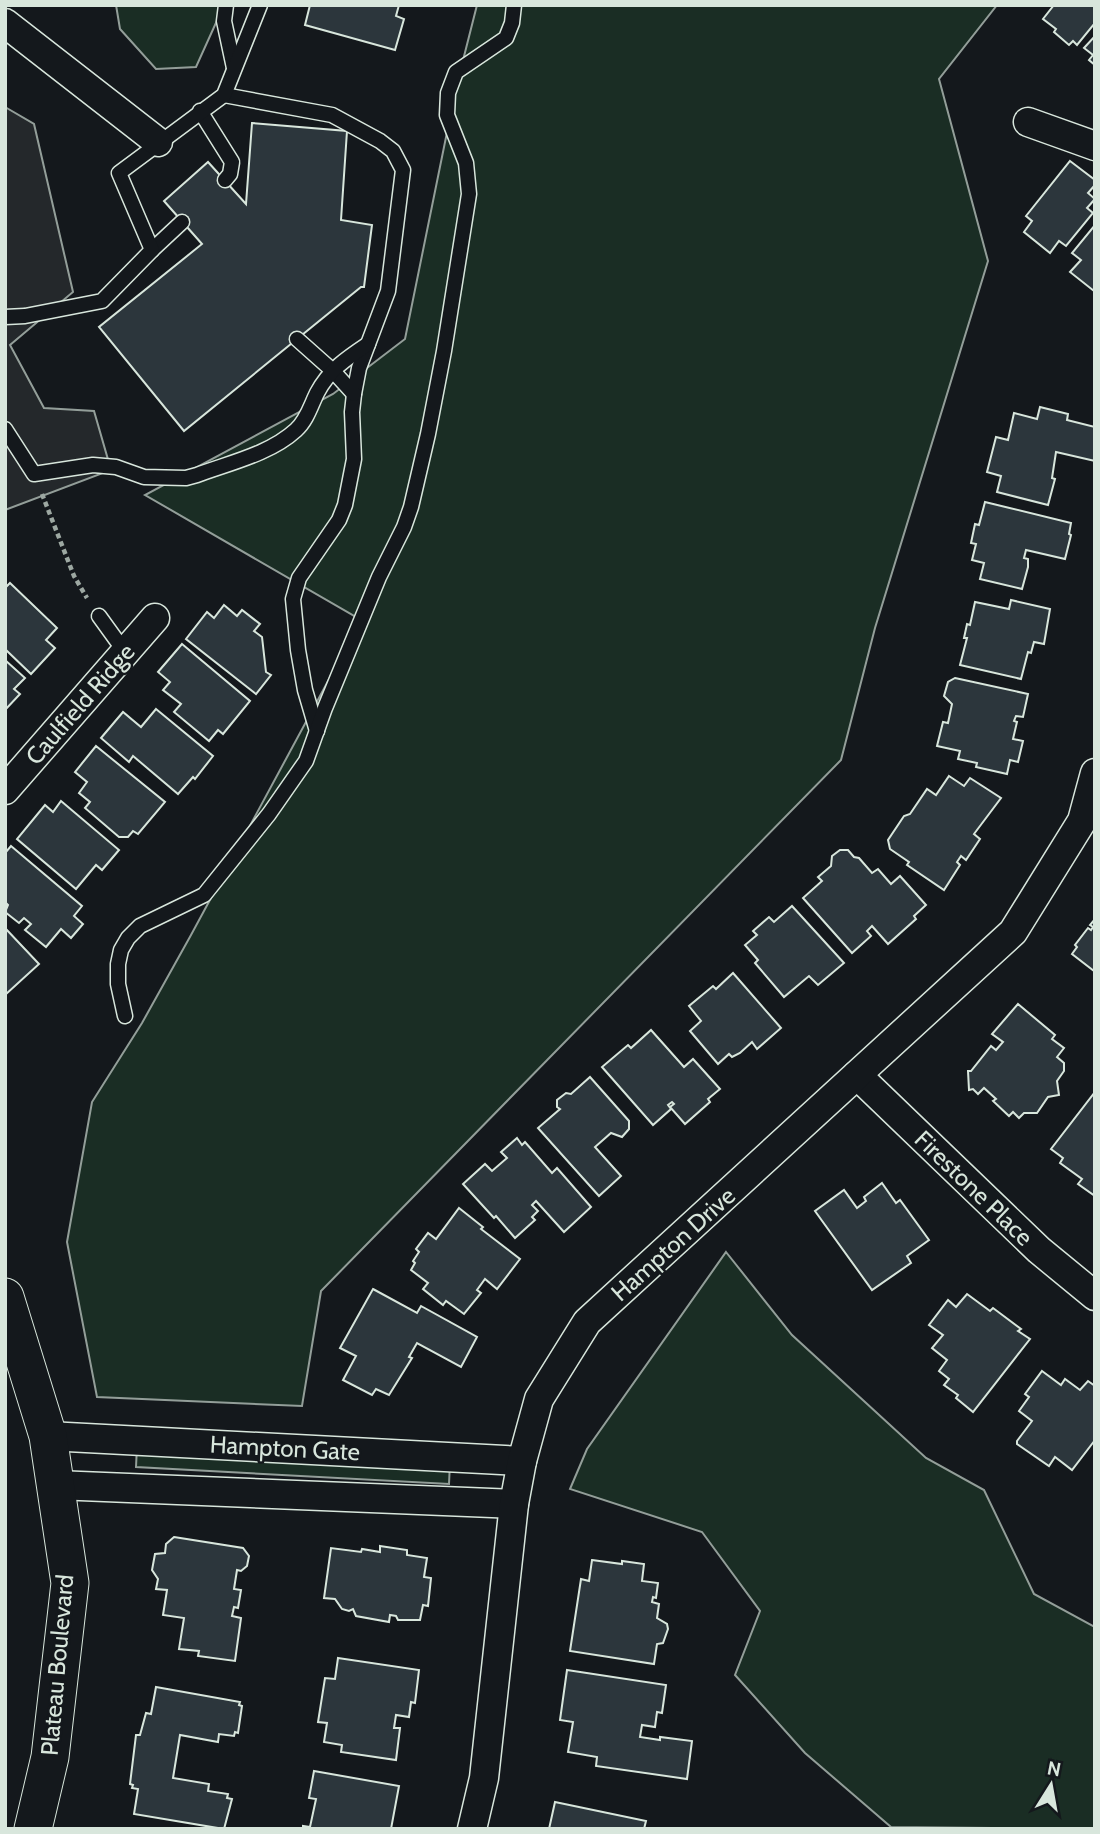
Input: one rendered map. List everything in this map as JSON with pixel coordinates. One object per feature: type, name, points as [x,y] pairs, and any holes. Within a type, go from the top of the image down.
[{"type":"street","points":[[5,23],[158,142]]},
{"type":"street","points":[[1028,122],[1095,146]]},
{"type":"street","name":"Caulfield Ridge","points":[[5,790],[155,618]]},
{"type":"street","name":"Hampton Drive","points":[[472,1829],[484,1778],[514,1504],[539,1399],[587,1322],[1013,932],[1082,821],[1094,784]]},
{"type":"street","name":"Firestone Place","points":[[857,1075],[1038,1250],[1095,1296]]},
{"type":"street","name":"Plateau Boulevard","points":[[5,1297],[48,1436],[70,1583],[50,1757],[33,1829]]},
{"type":"street","name":"Hampton Gate","points":[[48,1436],[523,1461]]},
{"type":"street","name":"Hampton Gate","points":[[56,1485],[514,1504]]},
{"type":"lane","points":[[226,5],[224,21],[234,69]]},
{"type":"lane","points":[[152,250],[119,173],[224,94],[260,5]]},
{"type":"lane","points":[[125,1016],[118,984],[118,964],[128,937],[140,926],[204,895],[306,761],[374,589],[411,507],[446,338],[469,194],[466,163],[447,115],[451,81],[456,72],[506,38],[512,23],[514,5]]},
{"type":"lane","points":[[224,94],[332,115],[393,151],[403,170],[390,278],[385,300],[359,368],[354,394],[354,459],[345,505],[339,520],[299,578],[293,599],[303,677],[317,731]]},
{"type":"lane","points":[[200,111],[233,162],[230,174],[225,180]]},
{"type":"lane","points":[[5,317],[24,316],[102,301],[182,222]]},
{"type":"lane","points":[[297,339],[354,394]]},
{"type":"lane","points":[[5,429],[34,474],[93,465],[116,467],[144,477],[186,478],[270,448],[296,431],[324,381],[340,362],[368,344]]},
{"type":"lane","points":[[99,616],[125,652]]},
{"type":"path","points":[[34,474],[74,576]]},
{"type":"green space","points":[[116,5],[221,5],[220,14],[196,67],[156,69],[120,29]]},
{"type":"green space","points":[[477,5],[997,5],[939,79],[988,261],[875,628],[841,760],[321,1291],[302,1406],[97,1397],[67,1242],[92,1102],[142,1023],[361,620],[145,495],[333,394],[405,339],[456,88]]},
{"type":"green space","points":[[726,1252],[792,1335],[926,1458],[984,1490],[1034,1594],[1095,1627],[1095,1829],[891,1827],[805,1753],[735,1675],[760,1611],[702,1532],[570,1489],[587,1449]]},
{"type":"green space","points":[[137,1446],[450,1462],[449,1484],[136,1467]]},
{"type":"shaded area","points":[[5,107],[34,124],[73,292],[10,345],[44,408],[94,411],[111,470],[5,510]]},
{"type":"building","points":[[310,5],[399,5],[396,16],[404,19],[395,50],[305,25]]},
{"type":"building","points":[[1054,5],[1095,5],[1095,23],[1077,45],[1073,41],[1069,45],[1054,32],[1056,29],[1043,19]]},
{"type":"building","points":[[1095,36],[1095,65],[1089,60],[1093,55],[1084,48]]},
{"type":"building","points":[[252,123],[347,131],[341,220],[372,225],[364,287],[184,431],[99,327],[202,244],[164,201],[208,162],[246,204]]},
{"type":"building","points":[[1070,161],[1095,180],[1095,185],[1088,193],[1095,199],[1087,208],[1093,213],[1066,246],[1059,241],[1050,253],[1024,232],[1032,221],[1026,216]]},
{"type":"building","points":[[1095,225],[1094,291],[1070,272],[1081,260],[1072,253]]},
{"type":"building","points":[[1040,407],[1068,414],[1067,420],[1095,427],[1095,461],[1056,452],[1052,478],[1055,479],[1048,505],[997,492],[1001,476],[987,472],[996,437],[1008,440],[1014,413],[1037,419]]},
{"type":"building","points":[[985,502],[1071,523],[1065,559],[1026,550],[1024,558],[1028,559],[1028,567],[1022,589],[980,579],[984,563],[972,560],[976,544],[971,543],[975,524],[979,525]]},
{"type":"building","points":[[10,583],[57,628],[46,640],[55,648],[31,674],[5,649],[5,588]]},
{"type":"building","points":[[1011,600],[1050,609],[1044,644],[1034,642],[1031,653],[1028,652],[1021,679],[960,665],[967,638],[964,638],[967,624],[970,625],[975,602],[1009,609]]},
{"type":"building","points":[[224,605],[237,616],[242,610],[260,624],[254,631],[262,637],[266,672],[271,675],[256,694],[186,639],[207,612],[214,618]]},
{"type":"building","points":[[182,644],[250,701],[223,734],[218,730],[209,741],[174,712],[181,704],[163,690],[170,682],[158,672]]},
{"type":"building","points":[[5,660],[25,678],[14,689],[20,694],[5,710]]},
{"type":"building","points":[[955,678],[1028,694],[1023,717],[1016,716],[1014,721],[1017,722],[1013,739],[1023,741],[1018,762],[1010,760],[1007,774],[976,767],[977,763],[958,759],[960,751],[937,746],[943,722],[948,723],[952,704],[944,696],[948,682]]},
{"type":"building","points":[[156,709],[213,756],[195,779],[193,777],[178,794],[133,756],[129,762],[101,738],[123,712],[141,727]]},
{"type":"building","points":[[96,746],[165,802],[138,834],[133,831],[128,837],[119,837],[85,808],[90,802],[79,793],[87,782],[75,772]]},
{"type":"building","points":[[949,776],[964,786],[970,778],[1001,798],[974,834],[980,839],[966,860],[961,856],[957,862],[960,865],[944,890],[907,865],[909,862],[890,849],[888,840],[927,789],[936,795]]},
{"type":"building","points":[[61,801],[119,850],[102,870],[96,865],[76,889],[17,839],[45,805],[53,812]]},
{"type":"building","points":[[11,846],[82,906],[74,916],[83,924],[71,938],[61,929],[46,947],[25,930],[31,924],[24,918],[19,923],[5,912],[8,905],[5,902],[5,853]]},
{"type":"building","points":[[840,850],[848,850],[872,873],[878,869],[891,884],[900,876],[926,905],[914,916],[916,919],[888,944],[872,926],[867,931],[871,936],[852,953],[803,898],[822,881],[818,877],[831,866],[832,856]]},
{"type":"building","points":[[792,906],[844,963],[818,985],[809,976],[784,997],[755,963],[758,960],[745,945],[757,935],[753,931],[769,917],[774,922]]},
{"type":"building","points":[[1095,919],[1094,971],[1072,954],[1077,947],[1075,945],[1088,928],[1091,930],[1093,927],[1090,925]]},
{"type":"building","points":[[5,928],[39,964],[5,995]]},
{"type":"building","points":[[733,973],[781,1028],[757,1049],[752,1042],[740,1053],[732,1057],[729,1054],[718,1064],[690,1031],[701,1021],[689,1006],[713,986],[716,989]]},
{"type":"building","points":[[1018,1004],[1055,1035],[1052,1039],[1064,1048],[1057,1057],[1064,1063],[1064,1071],[1057,1081],[1059,1095],[1048,1097],[1037,1113],[1024,1113],[1019,1118],[1013,1112],[1009,1116],[984,1088],[978,1094],[973,1089],[969,1090],[968,1071],[971,1071],[991,1046],[996,1050],[1003,1042],[992,1034]]},
{"type":"building","points":[[651,1030],[684,1067],[693,1059],[720,1089],[708,1099],[710,1102],[685,1124],[670,1107],[674,1104],[672,1102],[668,1105],[671,1109],[653,1125],[602,1067],[628,1045],[631,1048]]},
{"type":"building","points":[[590,1077],[629,1121],[629,1129],[622,1137],[611,1133],[595,1147],[621,1176],[599,1196],[538,1128],[560,1109],[557,1107],[557,1100],[566,1093],[571,1094]]},
{"type":"building","points":[[1095,1092],[1095,1196],[1078,1184],[1082,1179],[1060,1163],[1063,1158],[1051,1149]]},
{"type":"building","points":[[517,1138],[522,1145],[525,1142],[552,1173],[557,1168],[591,1207],[564,1232],[536,1201],[532,1205],[538,1211],[532,1217],[535,1220],[515,1238],[463,1184],[485,1164],[492,1171],[507,1158],[501,1152]]},
{"type":"building","points":[[882,1183],[896,1203],[900,1200],[929,1240],[907,1256],[911,1263],[872,1290],[815,1211],[844,1190],[857,1208],[866,1201],[864,1197]]},
{"type":"building","points":[[459,1208],[520,1259],[497,1289],[485,1279],[477,1290],[481,1293],[464,1314],[446,1301],[443,1305],[423,1289],[428,1283],[411,1270],[419,1252],[416,1249],[428,1233],[436,1239]]},
{"type":"building","points":[[373,1289],[417,1313],[421,1306],[477,1337],[461,1367],[417,1343],[409,1357],[412,1358],[389,1395],[376,1389],[372,1395],[343,1380],[356,1356],[340,1348]]},
{"type":"building","points":[[967,1294],[990,1311],[993,1308],[1030,1339],[973,1412],[956,1398],[958,1395],[944,1385],[949,1379],[939,1371],[947,1360],[932,1348],[943,1335],[929,1325],[948,1300],[956,1307]]},
{"type":"building","points":[[1042,1371],[1061,1385],[1065,1379],[1080,1390],[1088,1381],[1095,1386],[1095,1440],[1072,1470],[1055,1457],[1049,1466],[1017,1444],[1032,1421],[1019,1411],[1029,1397],[1025,1394]]},
{"type":"building","points":[[174,1537],[243,1548],[249,1556],[247,1566],[241,1571],[237,1570],[234,1589],[241,1590],[238,1608],[234,1607],[232,1616],[241,1618],[235,1661],[198,1656],[199,1651],[179,1649],[184,1618],[163,1615],[167,1590],[156,1589],[158,1579],[152,1570],[155,1554],[165,1553],[166,1544]]},
{"type":"building","points":[[380,1546],[407,1550],[407,1555],[427,1558],[424,1577],[431,1578],[428,1606],[423,1605],[420,1620],[398,1620],[396,1616],[390,1615],[389,1622],[356,1616],[353,1609],[342,1609],[335,1599],[324,1598],[331,1548],[380,1552]]},
{"type":"building","points":[[592,1560],[644,1564],[642,1581],[658,1583],[656,1598],[653,1597],[652,1602],[659,1604],[657,1618],[667,1624],[668,1629],[663,1643],[657,1644],[654,1664],[570,1651],[581,1579],[589,1581]]},
{"type":"building","points":[[338,1658],[419,1670],[415,1703],[411,1702],[409,1717],[396,1715],[394,1728],[400,1728],[396,1760],[341,1752],[342,1745],[324,1742],[327,1723],[318,1722],[325,1678],[335,1679]]},
{"type":"building","points":[[567,1670],[666,1685],[662,1713],[657,1712],[655,1727],[642,1725],[640,1737],[692,1741],[687,1779],[596,1766],[597,1757],[568,1752],[573,1722],[560,1720]]},
{"type":"building","points":[[156,1687],[240,1702],[239,1705],[242,1706],[238,1733],[235,1732],[234,1736],[219,1734],[218,1742],[180,1735],[173,1778],[209,1784],[208,1791],[228,1794],[227,1798],[232,1799],[224,1829],[134,1814],[138,1789],[132,1788],[133,1785],[130,1784],[136,1735],[140,1735],[146,1713],[151,1714]]},
{"type":"building","points":[[314,1771],[399,1786],[391,1829],[303,1829],[303,1826],[310,1827],[316,1799],[309,1798]]},
{"type":"building","points":[[555,1802],[646,1821],[644,1829],[549,1829]]}]
